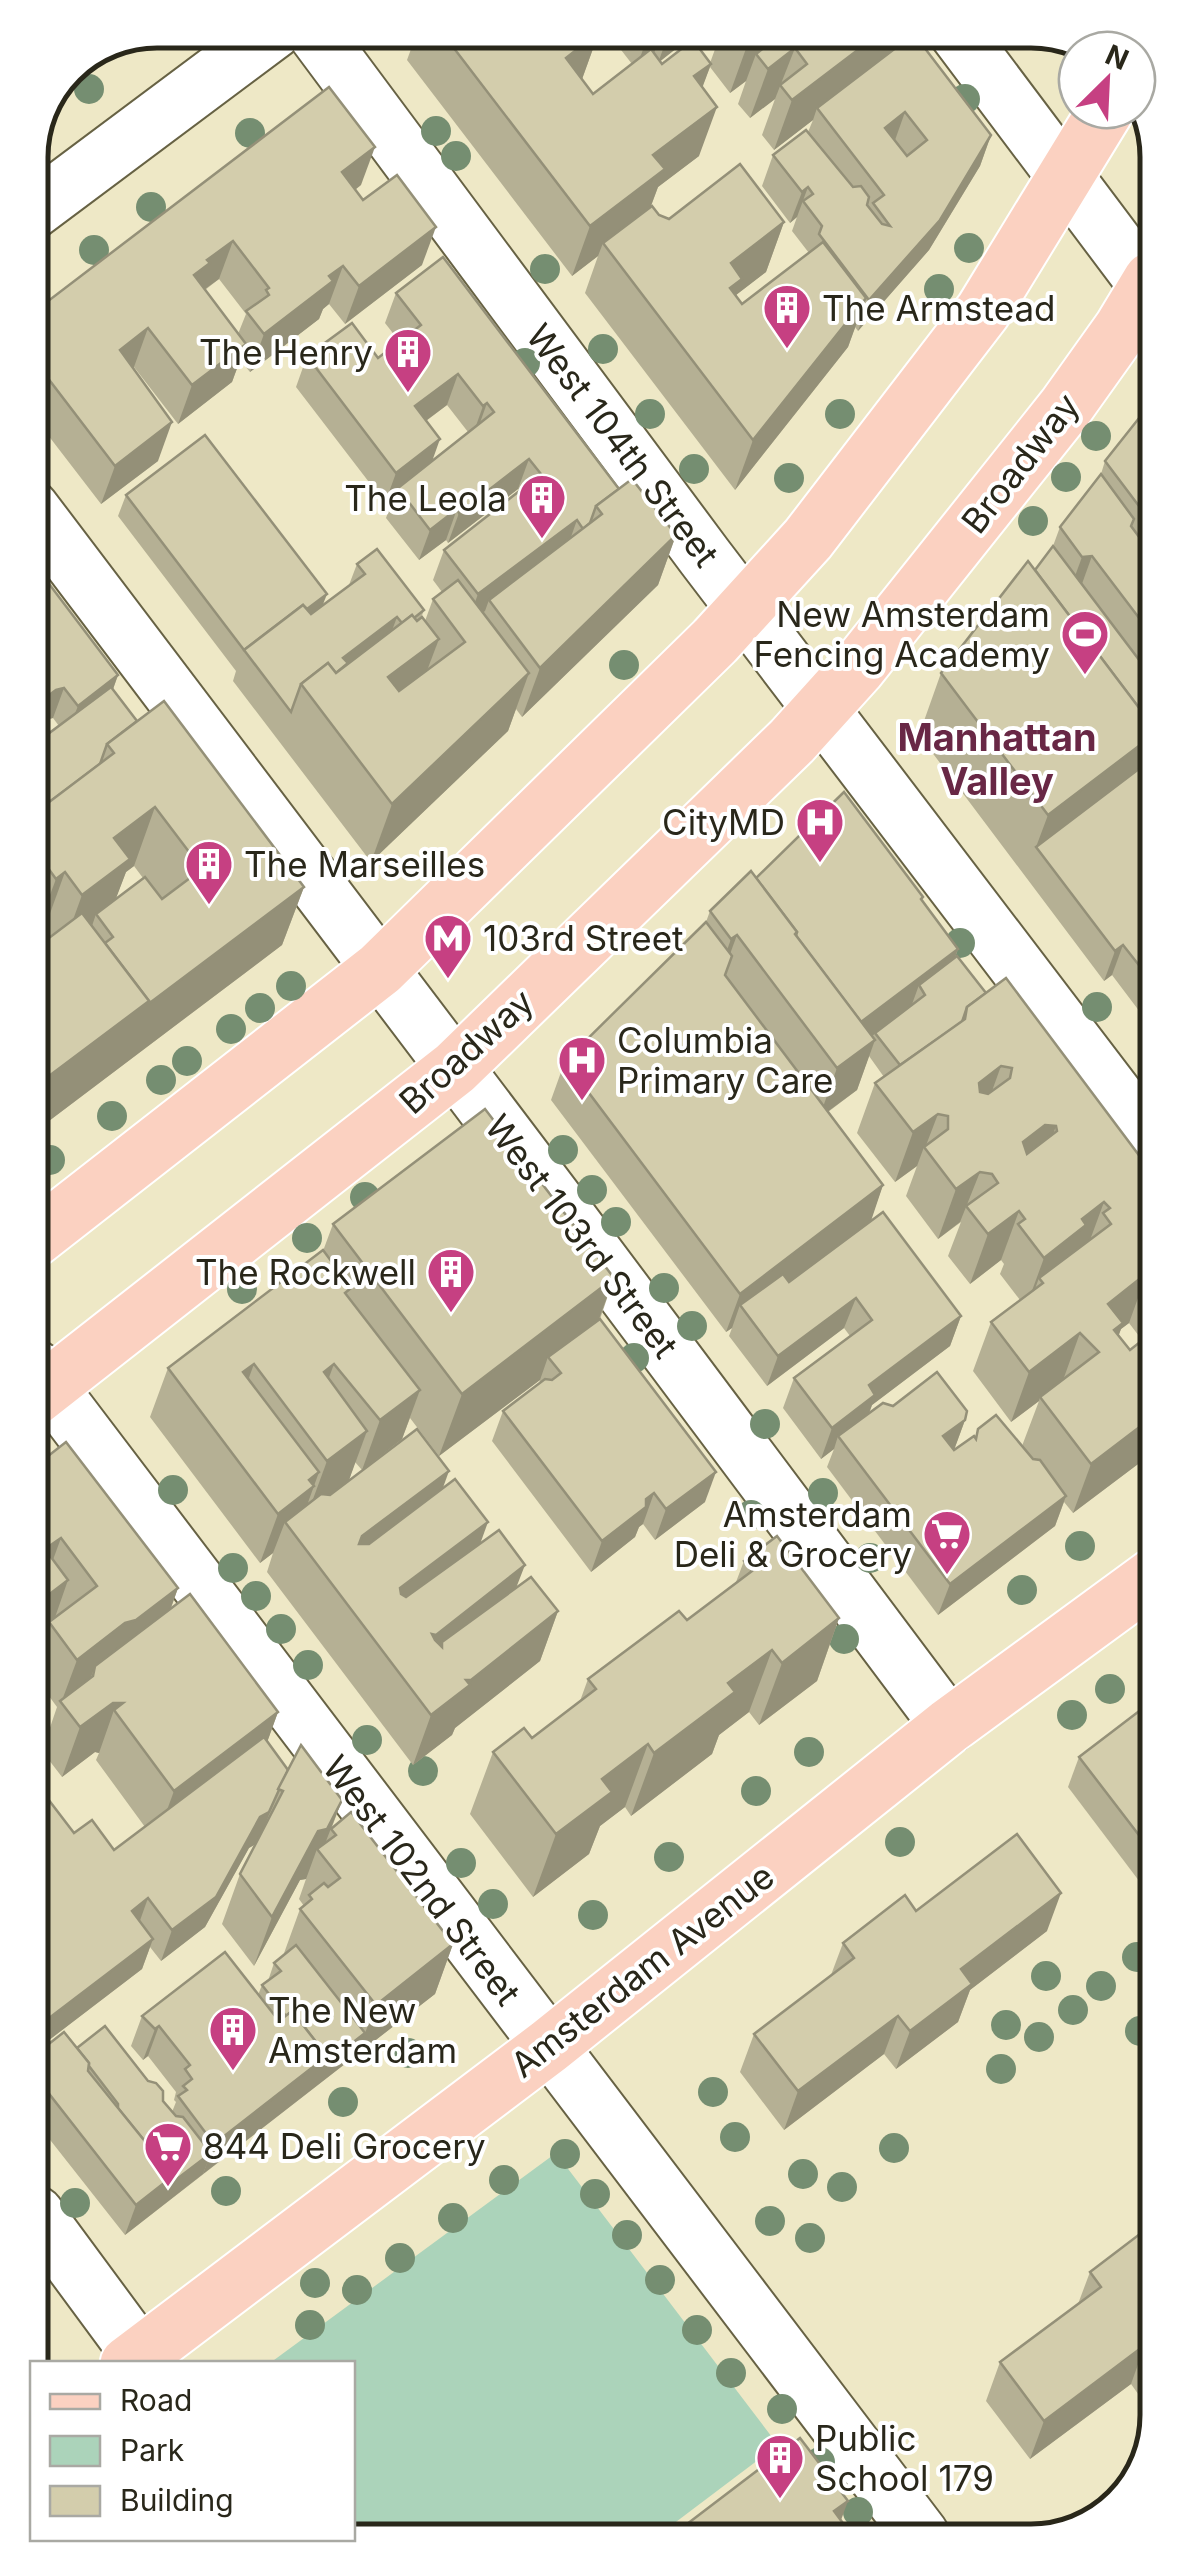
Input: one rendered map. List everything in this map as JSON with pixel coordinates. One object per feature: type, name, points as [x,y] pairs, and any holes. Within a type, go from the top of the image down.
[{"type":"main road","points":[[48,1229],[380,969],[745,609],[808,538],[982,311],[1094,130]]},
{"type":"main road","name":"Broadway","points":[[48,1377],[455,1068],[821,709],[1065,408],[1140,300]]},
{"type":"main road","name":"Amsterdam Avenue","points":[[134,2359],[548,2046],[949,1726],[1140,1586]]},
{"type":"street","points":[[48,200],[251,48]]},
{"type":"street","name":"West 104th Street","points":[[326,48],[745,609],[1140,1128]]},
{"type":"street","points":[[968,48],[1140,274]]},
{"type":"street","name":"West 103rd Street","points":[[48,530],[949,1726]]},
{"type":"street","name":"West 102nd Street","points":[[48,1396],[912,2524]]},
{"type":"street","points":[[48,2232],[134,2359]]},
{"type":"green space","points":[[556,2153],[778,2445],[674,2524],[355,2523],[355,2361],[273,2361]]},
{"type":"building","points":[[454,48],[579,48],[566,58],[593,94],[651,49],[662,64],[683,48],[699,48],[711,64],[694,76],[717,107],[653,155],[665,169],[590,226]]},
{"type":"building","points":[[764,48],[795,48],[768,69],[756,54]]},
{"type":"building","points":[[795,48],[860,48],[792,100],[780,85],[807,64]]},
{"type":"building","points":[[896,48],[925,48],[991,135],[940,220],[869,300],[819,234],[822,226],[803,201],[813,194],[808,187],[802,192],[773,155],[806,130],[853,187],[861,186],[869,197],[867,205],[882,224],[890,226],[873,203],[884,195],[817,108]],"holes":[[[905,112],[927,140],[907,156],[885,128]]]},
{"type":"building","points":[[329,87],[375,147],[342,172],[363,200],[397,175],[436,227],[359,286],[343,266],[329,276],[333,281],[264,334],[246,311],[269,295],[269,288],[233,241],[207,260],[210,263],[194,275],[246,344],[192,385],[148,328],[120,350],[172,422],[115,466],[48,378],[48,301]]},
{"type":"building","points":[[740,164],[784,222],[731,263],[742,279],[730,288],[742,304],[823,242],[866,298],[753,440],[603,243],[652,206],[669,219]]},
{"type":"building","points":[[443,257],[619,489],[596,506],[590,523],[583,529],[577,520],[478,594],[444,550],[541,474],[529,459],[459,513],[457,509],[430,530],[398,488],[494,412],[487,403],[483,406],[458,374],[415,406],[440,439],[396,473],[307,356],[352,323],[378,358],[421,325],[396,293]]},
{"type":"building","points":[[1140,417],[1140,507],[1105,461]]},
{"type":"building","points":[[205,435],[327,594],[307,609],[303,605],[244,650],[126,495]]},
{"type":"building","points":[[1101,474],[1134,519],[1131,526],[1140,538],[1140,619],[1092,556],[1082,557],[1060,527]]},
{"type":"building","points":[[632,479],[676,535],[540,668],[489,600],[602,514],[596,506]]},
{"type":"building","points":[[1053,546],[1140,661],[1140,709],[1035,570]]},
{"type":"building","points":[[377,549],[424,610],[402,623],[397,617],[343,658],[348,663],[336,673],[328,663],[301,684],[291,712],[244,650],[303,605],[311,614],[365,574],[357,564]]},
{"type":"building","points":[[1028,561],[1140,709],[1140,745],[1048,815],[941,673]]},
{"type":"building","points":[[458,580],[529,673],[392,804],[301,684],[328,663],[336,673],[412,615],[417,621],[422,617],[439,639],[388,677],[399,691],[465,642],[433,599]]},
{"type":"building","points":[[48,582],[118,675],[78,706],[64,688],[48,696]]},
{"type":"building","points":[[111,687],[137,721],[107,744],[100,764],[48,803],[48,734]]},
{"type":"building","points":[[164,701],[304,887],[147,1005],[149,1001],[105,943],[113,937],[96,914],[145,877],[162,899],[202,869],[155,807],[114,838],[130,859],[82,895],[65,872],[56,879],[48,868],[48,803],[114,753],[107,744]]},
{"type":"building","points":[[1140,768],[1140,967],[1123,945],[1115,951],[1036,847]]},
{"type":"building","points":[[844,792],[958,949],[861,1022],[756,878]]},
{"type":"building","points":[[751,871],[875,1040],[837,1068],[737,935],[731,939],[710,911]]},
{"type":"building","points":[[82,913],[149,1001],[48,1077],[48,939]]},
{"type":"building","points":[[706,922],[732,956],[725,975],[883,1185],[740,1294],[565,1061]]},
{"type":"building","points":[[957,956],[986,993],[967,1007],[962,1022],[900,1065],[875,1033],[925,995],[919,985]]},
{"type":"building","points":[[1006,978],[1140,1157],[1140,1279],[1108,1304],[1123,1323],[1114,1330],[1130,1350],[1140,1342],[1140,1427],[1091,1464],[1040,1397],[1099,1352],[1080,1333],[1029,1372],[991,1322],[1043,1283],[1039,1278],[1111,1224],[1103,1213],[1110,1208],[1104,1202],[1082,1219],[1086,1225],[1044,1258],[1018,1224],[1025,1219],[1019,1211],[988,1234],[966,1206],[998,1183],[992,1174],[980,1172],[956,1189],[924,1147],[948,1129],[948,1116],[938,1114],[913,1132],[875,1083],[965,1019],[967,1007]],"holes":[[[1001,1066],[1012,1068],[1010,1078],[988,1094],[980,1092],[979,1083]],[[1045,1125],[1056,1126],[1057,1131],[1027,1154],[1023,1142]]]},
{"type":"building","points":[[485,1109],[614,1278],[462,1394],[333,1224]]},
{"type":"building","points":[[883,1212],[961,1316],[869,1385],[875,1395],[832,1428],[794,1378],[872,1320],[856,1298],[778,1356],[740,1305],[783,1274],[789,1282]]},
{"type":"building","points":[[323,1250],[351,1288],[345,1293],[420,1390],[380,1420],[334,1364],[324,1372],[367,1431],[327,1461],[254,1364],[243,1372],[319,1472],[309,1480],[314,1486],[278,1514],[168,1368]]},
{"type":"building","points":[[600,1319],[716,1472],[666,1509],[654,1493],[646,1499],[646,1507],[602,1541],[503,1411],[545,1379],[552,1380],[561,1373],[548,1357]]},
{"type":"building","points":[[937,1372],[967,1411],[965,1420],[943,1436],[954,1450],[974,1436],[976,1439],[978,1429],[996,1415],[1033,1459],[1040,1460],[1066,1496],[950,1584],[838,1436],[883,1403],[893,1406]]},
{"type":"building","points":[[417,1429],[449,1471],[362,1536],[359,1544],[369,1544],[455,1479],[488,1522],[400,1588],[401,1594],[406,1597],[499,1530],[525,1565],[436,1635],[432,1634],[435,1640],[442,1647],[442,1642],[531,1577],[558,1611],[466,1680],[470,1685],[431,1715],[285,1522],[321,1494],[330,1495]]},
{"type":"building","points":[[66,1442],[178,1588],[77,1660],[49,1622],[97,1586],[61,1538],[48,1547],[48,1456]]},
{"type":"building","points":[[777,1536],[839,1618],[782,1663],[772,1650],[728,1683],[735,1692],[654,1753],[648,1744],[602,1779],[612,1792],[556,1834],[493,1752],[524,1728],[532,1738],[596,1689],[588,1679],[679,1611],[687,1620],[752,1571],[744,1561]]},
{"type":"building","points":[[48,1553],[68,1580],[48,1595]]},
{"type":"building","points":[[190,1594],[278,1712],[174,1791],[114,1710],[123,1703],[113,1703],[80,1727],[60,1701],[93,1676],[95,1666]]},
{"type":"building","points":[[1140,1710],[1140,1836],[1079,1757]]},
{"type":"building","points":[[264,1737],[288,1770],[269,1812],[260,1817],[216,1897],[172,1930],[148,1898],[132,1911],[153,1939],[48,2019],[48,1799],[74,1833],[92,1820],[114,1850]]},
{"type":"building","points":[[301,1745],[342,1800],[327,1829],[318,1831],[272,1917],[240,1874],[283,1791],[278,1789]]},
{"type":"building","points":[[351,1812],[453,1944],[376,2005],[300,1909],[324,1883],[328,1887],[340,1878],[317,1849],[336,1835],[331,1829]]},
{"type":"building","points":[[1017,1834],[1061,1893],[961,1969],[972,1984],[910,2031],[898,2016],[798,2091],[754,2034],[854,1958],[843,1943],[905,1895],[916,1911]]},
{"type":"building","points":[[296,1945],[365,2033],[324,2065],[327,2056],[292,2011],[286,2016],[262,1985],[281,1971],[274,1963]]},
{"type":"building","name":"The New Amsterdam","points":[[225,1952],[279,2021],[292,2011],[327,2056],[214,2144],[178,2096],[187,2090],[183,2086],[192,2079],[185,2069],[190,2065],[159,2026],[155,2029],[142,2016]]},
{"type":"building","points":[[105,2026],[148,2081],[163,2091],[163,2101],[176,2116],[183,2117],[211,2153],[169,2185],[173,2176],[118,2108],[77,2048]]},
{"type":"building","points":[[64,2032],[89,2063],[88,2071],[173,2176],[136,2205],[48,2092],[48,2045]]},
{"type":"building","points":[[1140,2234],[1140,2349],[1044,2421],[1000,2362],[1101,2287],[1090,2272]]},
{"type":"building","points":[[800,2438],[848,2501],[834,2511],[843,2524],[688,2524]]},
{"type":"place","name":"The Armstead","points":[[787,350]]},
{"type":"place","name":"The Henry","points":[[408,394]]},
{"type":"place","name":"The Leola","points":[[542,540]]},
{"type":"place","name":"New Amsterdam Fencing Academy","points":[[1085,676]]},
{"type":"place","name":"CityMD","points":[[820,864]]},
{"type":"place","name":"The Marseilles","points":[[209,906]]},
{"type":"place","name":"103rd Street","points":[[448,980]]},
{"type":"place","name":"Columbia Primary Care","points":[[582,1102]]},
{"type":"place","name":"The Rockwell","points":[[451,1314]]},
{"type":"place","name":"Amsterdam Deli & Grocery","points":[[947,1576]]},
{"type":"place","name":"The New Amsterdam","points":[[233,2072]]},
{"type":"place","name":"844 Deli Grocery","points":[[168,2188]]},
{"type":"place","name":"Public School 179","points":[[780,2500]]},
{"type":"district","name":"Manhattan Valley","points":[[997,759]]}]
